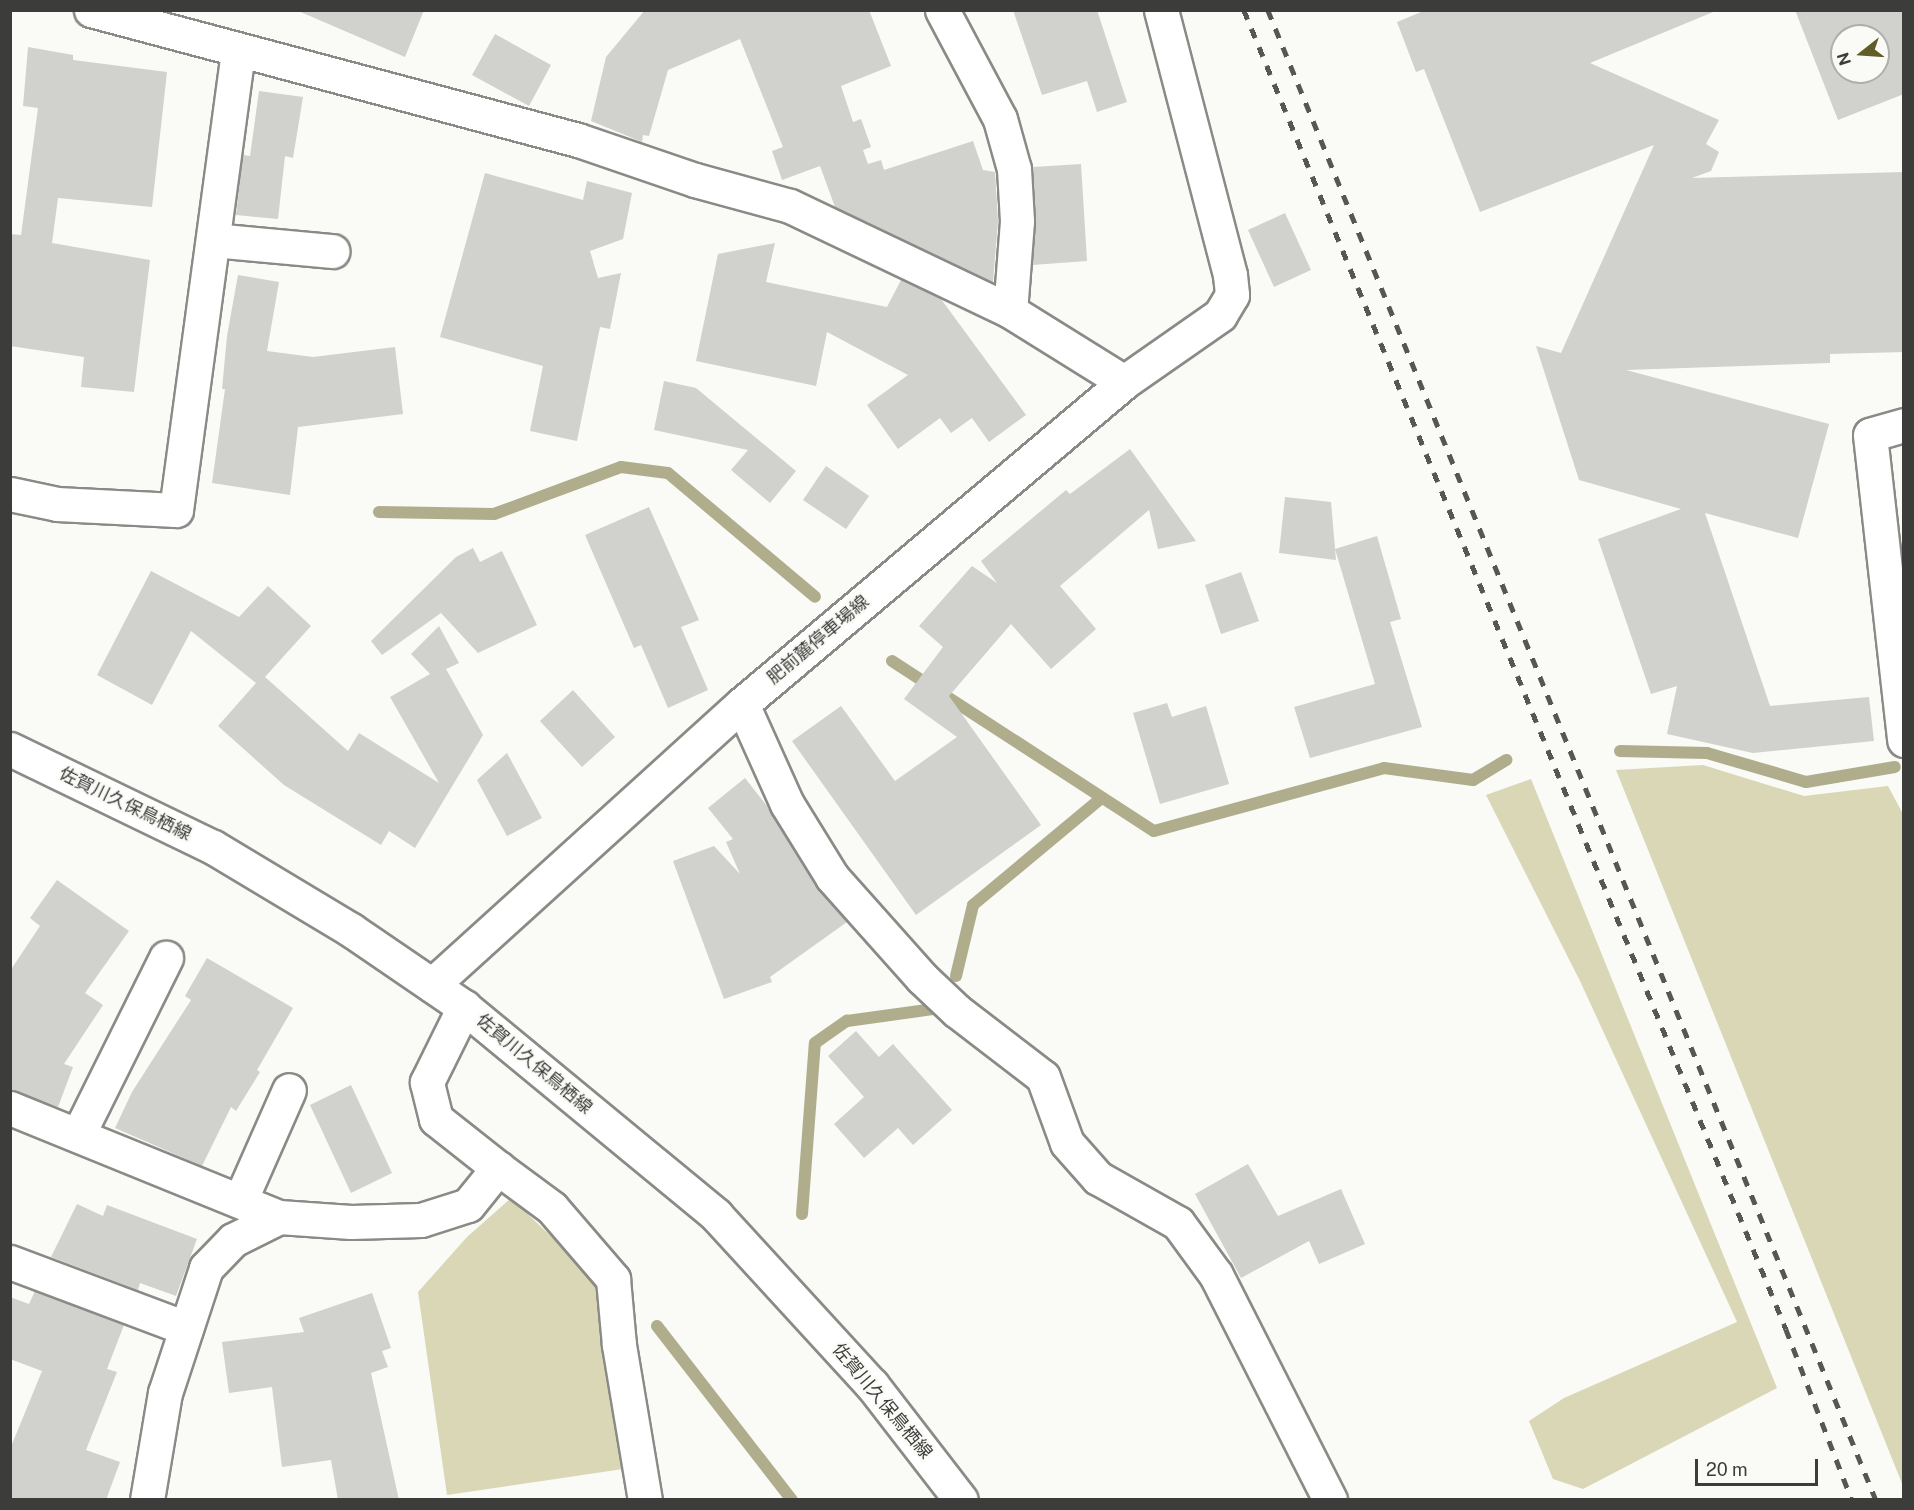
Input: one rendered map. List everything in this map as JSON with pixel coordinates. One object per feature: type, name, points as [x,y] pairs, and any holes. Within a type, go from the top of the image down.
[{"type":"street","points":[[91,10],[238,52],[578,140],[695,180],[790,206],[1010,311],[1124,382]]},
{"type":"street","points":[[942,10],[1000,119],[1014,169],[1017,221],[1010,311]]},
{"type":"street","name":"肥前麓停車場線","points":[[432,985],[742,704],[1124,382],[1220,315],[1232,295],[1230,275],[1161,10]]},
{"type":"street","points":[[10,494],[57,504],[176,510],[238,52]]},
{"type":"street","points":[[213,240],[332,251]]},
{"type":"street","points":[[1904,424],[1870,435],[1904,740]]},
{"type":"street","points":[[742,704],[787,804],[832,877],[922,978],[957,1011],[1043,1077],[1067,1143],[1098,1178],[1178,1223],[1216,1275],[1330,1500]]},
{"type":"street","name":"佐賀川久保鳥栖線","points":[[11,752],[213,847],[351,930],[464,1007],[716,1215],[872,1385],[961,1500]]},
{"type":"street","points":[[78,1135],[166,958]]},
{"type":"street","points":[[464,1007],[427,1082],[436,1119],[552,1208],[613,1280],[619,1345],[645,1500]]},
{"type":"street","points":[[240,1201],[289,1090]]},
{"type":"street","points":[[10,1108],[279,1217],[351,1222],[421,1220],[468,1205],[498,1168]]},
{"type":"street","points":[[147,1500],[165,1393],[206,1268],[233,1240],[279,1217]]},
{"type":"street","points":[[10,1262],[186,1328]]},
{"type":"shaded area","points":[[1703,765],[1804,796],[1888,786],[1903,814],[1903,1486],[1616,770]]},
{"type":"shaded area","points":[[1531,779],[1777,1388],[1583,1489],[1553,1479],[1529,1421],[1564,1398],[1737,1322],[1580,981],[1486,795]]},
{"type":"shaded area","points":[[511,1198],[605,1288],[623,1469],[447,1495],[418,1292],[467,1237]]},
{"type":"building","points":[[296,10],[424,10],[405,57]]},
{"type":"building","points":[[645,10],[869,10],[891,66],[841,86],[853,122],[861,119],[871,147],[863,150],[868,164],[881,160],[884,170],[973,141],[983,170],[995,172],[998,221],[993,282],[835,207],[820,166],[782,180],[772,151],[783,147],[740,39],[668,70],[649,136],[643,135],[642,142],[591,121],[606,57]]},
{"type":"building","points":[[1013,10],[1097,10],[1127,102],[1097,112],[1087,81],[1042,95]]},
{"type":"building","points":[[1426,10],[1718,10],[1590,63],[1719,120],[1706,144],[1719,152],[1711,171],[1692,178],[1904,172],[1904,352],[1830,354],[1830,363],[1626,370],[1829,424],[1798,538],[1705,513],[1770,706],[1869,697],[1874,741],[1753,753],[1667,734],[1677,686],[1651,694],[1598,539],[1681,509],[1579,480],[1536,346],[1561,353],[1654,145],[1480,212],[1424,69],[1416,72],[1397,22]]},
{"type":"building","points":[[1795,10],[1904,10],[1904,94],[1838,120]]},
{"type":"building","points":[[495,34],[551,65],[529,106],[472,75]]},
{"type":"building","points":[[28,47],[73,55],[73,60],[167,72],[152,207],[58,198],[52,243],[150,260],[134,392],[81,387],[84,357],[10,346],[10,234],[21,235],[38,108],[23,106]]},
{"type":"building","points":[[259,91],[303,97],[293,158],[285,156],[278,219],[236,215],[243,155],[250,156]]},
{"type":"building","points":[[1081,164],[1087,261],[1032,265],[1036,220],[1033,167]]},
{"type":"building","points":[[485,173],[583,200],[587,181],[632,193],[623,239],[590,251],[598,278],[621,273],[610,329],[600,327],[577,441],[530,431],[543,366],[440,337]]},
{"type":"building","points":[[1285,213],[1311,270],[1274,287],[1248,230]]},
{"type":"building","points":[[775,243],[766,282],[887,307],[901,280],[941,299],[1026,415],[989,442],[972,418],[951,433],[940,418],[898,449],[867,405],[908,375],[827,332],[816,386],[696,361],[718,254]]},
{"type":"building","points":[[238,275],[279,282],[267,351],[313,357],[395,347],[403,414],[298,427],[290,495],[212,483],[225,389],[222,389],[227,336]]},
{"type":"building","points":[[664,381],[696,388],[796,471],[770,503],[731,470],[748,450],[654,430]]},
{"type":"building","points":[[1130,449],[1196,541],[1158,549],[1149,510],[1060,586],[1096,629],[1051,669],[1011,624],[949,696],[1041,825],[916,915],[792,741],[841,706],[895,781],[957,737],[904,699],[943,647],[919,626],[972,566],[997,583],[981,561],[1066,490],[1070,494]]},
{"type":"building","points":[[826,466],[869,496],[846,529],[803,500]]},
{"type":"building","points":[[1285,497],[1331,502],[1336,560],[1279,553]]},
{"type":"building","points":[[649,507],[699,620],[681,627],[708,690],[668,708],[641,645],[634,648],[585,535]]},
{"type":"building","points":[[1377,536],[1401,619],[1390,622],[1422,727],[1310,758],[1294,707],[1375,684],[1335,549]]},
{"type":"building","points":[[473,548],[480,562],[502,551],[537,625],[478,653],[441,613],[382,655],[371,641],[456,557]]},
{"type":"building","points":[[151,571],[239,617],[268,586],[311,626],[265,677],[348,751],[359,733],[439,783],[390,697],[430,674],[411,654],[439,626],[459,663],[446,669],[483,735],[415,848],[389,831],[381,845],[284,785],[218,726],[256,683],[191,631],[152,705],[97,675]]},
{"type":"building","points":[[1241,572],[1259,621],[1221,634],[1205,585]]},
{"type":"building","points":[[573,690],[615,737],[582,767],[540,721]]},
{"type":"building","points":[[1167,703],[1172,717],[1206,706],[1229,784],[1160,804],[1133,713]]},
{"type":"building","points":[[507,753],[542,818],[507,836],[477,780]]},
{"type":"building","points":[[745,778],[767,806],[816,887],[847,922],[770,977],[772,982],[724,999],[673,861],[714,846],[740,874],[726,842],[733,839],[708,808]]},
{"type":"building","points":[[57,880],[129,931],[85,993],[103,1005],[64,1064],[73,1067],[58,1107],[10,1090],[10,971],[40,926],[30,918]]},
{"type":"building","points":[[207,958],[293,1008],[257,1070],[260,1072],[236,1111],[231,1107],[202,1166],[115,1128],[132,1092],[191,1000],[185,996]]},
{"type":"building","points":[[856,1031],[879,1057],[893,1044],[952,1110],[913,1145],[898,1128],[864,1158],[834,1124],[864,1097],[828,1056]]},
{"type":"building","points":[[351,1085],[392,1173],[351,1193],[310,1105]]},
{"type":"building","points":[[1248,1164],[1278,1216],[1341,1189],[1365,1244],[1319,1264],[1309,1241],[1241,1278],[1195,1194]]},
{"type":"building","points":[[77,1204],[103,1216],[107,1205],[197,1239],[176,1296],[140,1283],[138,1290],[51,1257]]},
{"type":"building","points":[[35,1291],[124,1325],[107,1369],[117,1372],[86,1450],[120,1462],[106,1500],[10,1500],[10,1449],[42,1371],[10,1359],[10,1297],[29,1304]]},
{"type":"building","points":[[372,1293],[391,1348],[382,1351],[388,1367],[371,1373],[399,1500],[338,1500],[331,1460],[282,1467],[272,1387],[229,1393],[222,1342],[304,1332],[299,1318]]},
{"type":"waterway","points":[[379,512],[494,514],[621,467],[668,473],[815,597]]},
{"type":"waterway","points":[[892,661],[1154,831],[1384,768],[1473,780],[1506,760]]},
{"type":"waterway","points":[[1620,751],[1707,753],[1806,782],[1895,767]]},
{"type":"waterway","points":[[956,976],[973,905],[1100,799]]},
{"type":"waterway","points":[[802,1214],[815,1043],[847,1021],[934,1009]]},
{"type":"waterway","points":[[657,1326],[792,1500]]},
{"type":"railway","points":[[1244,10],[1786,1329],[1852,1500]]},
{"type":"railway","points":[[1268,10],[1876,1500]]}]
